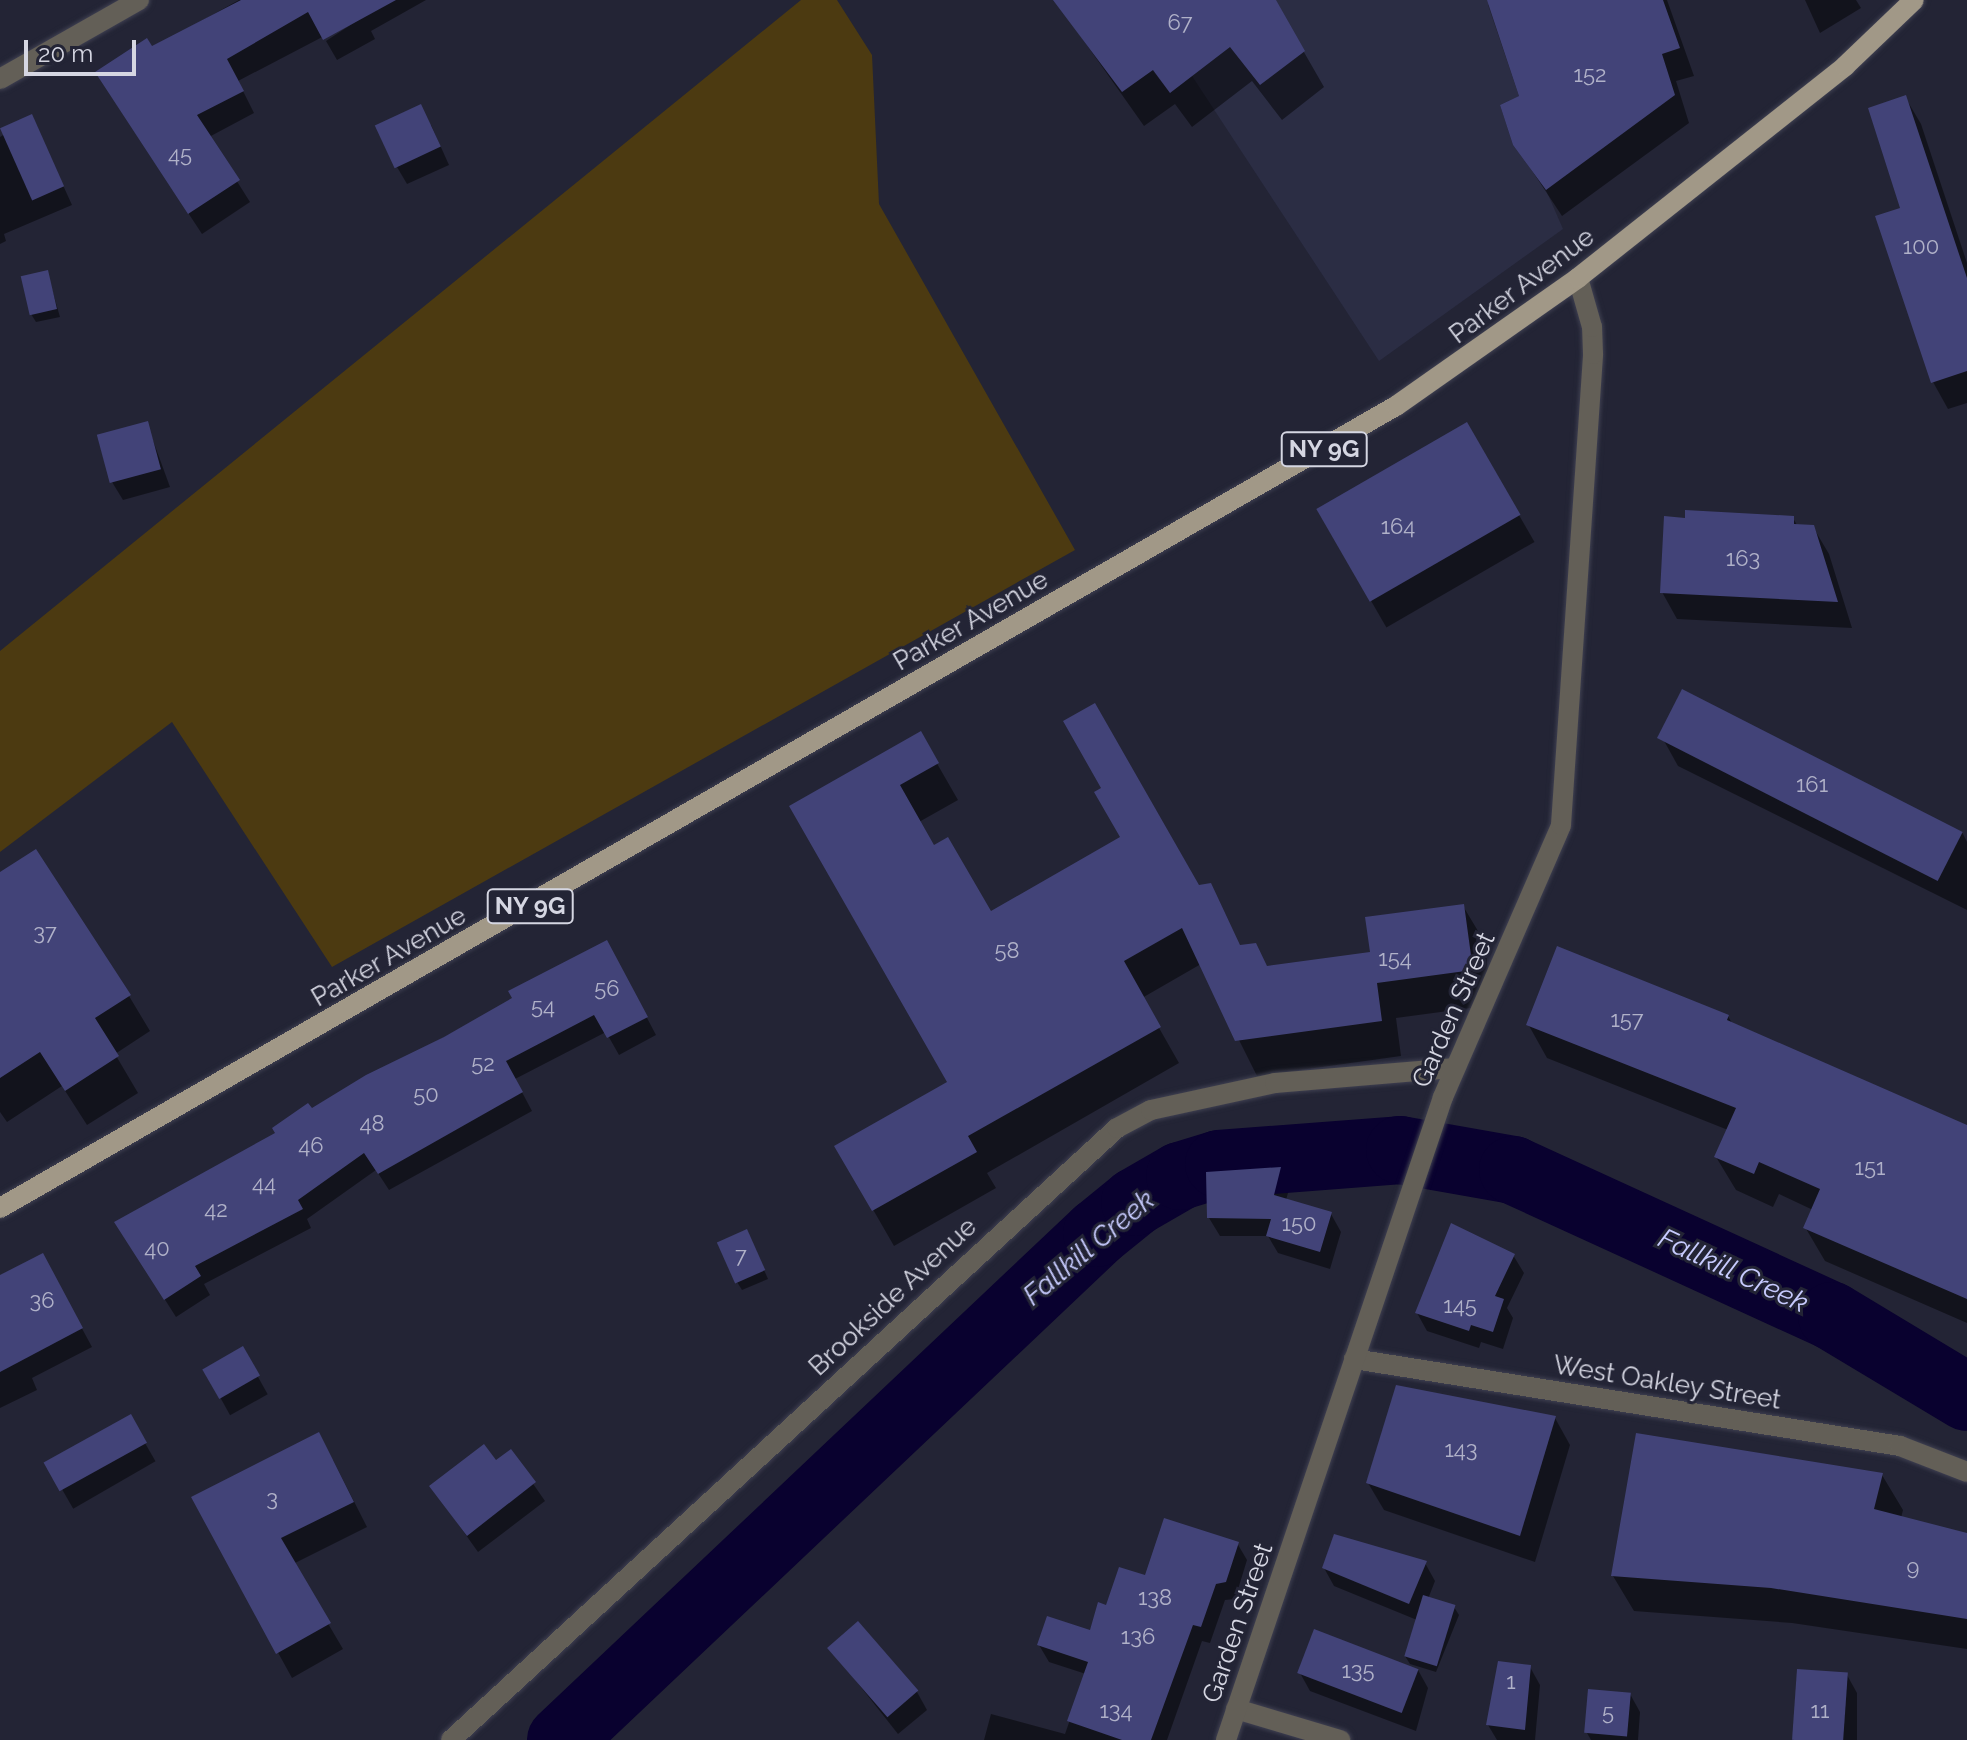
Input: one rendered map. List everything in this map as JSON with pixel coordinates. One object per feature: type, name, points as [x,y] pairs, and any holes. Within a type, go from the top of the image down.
[{"type":"main road","name":"Parker Avenue","points":[[0,1208],[1334,443],[1468,360],[1578,278],[1845,66],[1914,0]]},
{"type":"street","points":[[0,79],[139,0]]},
{"type":"street","name":"Garden Street","points":[[1226,1740],[1433,1128],[1455,1068],[1551,856],[1566,795],[1593,354],[1592,327],[1578,278]]},
{"type":"street","name":"Brookside Avenue","points":[[451,1740],[1117,1128],[1151,1110],[1275,1083],[1455,1068]]},
{"type":"street","name":"West Oakley Street","points":[[1354,1359],[1900,1446],[1967,1472]]},
{"type":"street","points":[[1236,1709],[1340,1740]]},
{"type":"shaded area","points":[[801,0],[837,0],[872,55],[879,204],[1075,550],[332,967],[172,722],[0,852],[0,651]]},
{"type":"shaded area","points":[[1053,0],[1503,0],[1488,5],[1519,96],[1500,105],[1513,145],[1546,190],[1563,229],[1379,361],[1192,76],[1170,93],[1152,70],[1123,92]]},
{"type":"building","points":[[241,0],[396,0],[323,40],[308,12],[227,59],[244,91],[197,115],[240,180],[188,214],[95,72],[147,38],[152,46]]},
{"type":"building","points":[[1053,0],[1276,0],[1305,51],[1260,85],[1230,47],[1170,93],[1153,70],[1122,92]]},
{"type":"building","points":[[1487,0],[1663,0],[1680,48],[1662,54],[1675,95],[1546,190],[1513,145],[1500,105],[1519,96]]},
{"type":"building","points":[[1906,95],[1967,278],[1967,371],[1931,383],[1875,216],[1900,208],[1868,108]]},
{"type":"building","points":[[421,104],[441,147],[395,168],[375,126]]},
{"type":"building","points":[[32,114],[64,186],[32,200],[0,128]]},
{"type":"building","points":[[48,270],[57,309],[30,315],[21,276]]},
{"type":"building","points":[[148,421],[161,469],[110,483],[97,435]]},
{"type":"building","points":[[1467,422],[1521,515],[1370,602],[1316,509]]},
{"type":"building","points":[[1685,510],[1794,516],[1794,524],[1814,525],[1838,602],[1660,593],[1664,516],[1685,518]]},
{"type":"building","points":[[1682,689],[1963,832],[1938,881],[1657,738]]},
{"type":"building","points":[[1095,703],[1199,885],[1211,883],[1240,945],[1256,943],[1267,966],[1370,952],[1365,917],[1464,904],[1473,970],[1377,983],[1382,1021],[1235,1041],[1182,928],[1124,961],[1161,1027],[968,1136],[977,1152],[872,1211],[834,1146],[947,1082],[789,806],[921,731],[939,763],[900,785],[934,845],[948,837],[991,911],[1120,837],[1094,792],[1101,788],[1063,721]]},
{"type":"building","points":[[36,849],[131,995],[95,1018],[119,1056],[65,1091],[40,1052],[0,1078],[0,872]]},
{"type":"building","points":[[607,940],[648,1017],[607,1038],[594,1015],[506,1061],[523,1092],[378,1174],[364,1153],[298,1200],[303,1209],[195,1266],[201,1276],[164,1300],[114,1222],[275,1133],[272,1128],[308,1103],[312,1108],[366,1075],[444,1037],[512,998],[508,991]]},
{"type":"building","points":[[1557,946],[1729,1015],[1727,1020],[1967,1125],[1967,1299],[1803,1228],[1820,1189],[1759,1162],[1754,1174],[1714,1157],[1736,1108],[1526,1025]]},
{"type":"building","points":[[1281,1167],[1274,1195],[1332,1212],[1320,1252],[1266,1236],[1271,1219],[1207,1218],[1206,1172]]},
{"type":"building","points":[[1451,1223],[1515,1254],[1495,1296],[1504,1299],[1493,1332],[1471,1325],[1469,1331],[1415,1313]]},
{"type":"building","points":[[747,1229],[765,1270],[735,1284],[717,1242]]},
{"type":"building","points":[[43,1253],[83,1328],[0,1372],[0,1275]]},
{"type":"building","points":[[243,1346],[260,1375],[219,1399],[202,1370]]},
{"type":"building","points":[[1396,1385],[1556,1416],[1520,1536],[1366,1483]]},
{"type":"building","points":[[131,1414],[147,1443],[60,1491],[44,1462]]},
{"type":"building","points":[[319,1432],[354,1502],[281,1538],[331,1623],[276,1654],[191,1497]]},
{"type":"building","points":[[1636,1433],[1883,1473],[1874,1509],[1967,1533],[1967,1619],[1771,1588],[1611,1576]]},
{"type":"building","points":[[484,1444],[496,1460],[511,1449],[536,1482],[467,1536],[429,1486]]},
{"type":"building","points":[[1164,1518],[1239,1542],[1226,1582],[1216,1584],[1201,1627],[1193,1625],[1151,1740],[1122,1740],[1067,1721],[1088,1662],[1037,1645],[1047,1616],[1090,1630],[1098,1602],[1106,1605],[1119,1567],[1145,1575]]},
{"type":"building","points":[[1334,1534],[1427,1561],[1409,1604],[1322,1568]]},
{"type":"building","points":[[1423,1595],[1456,1605],[1437,1666],[1404,1656]]},
{"type":"building","points":[[858,1621],[918,1690],[887,1717],[827,1648]]},
{"type":"building","points":[[1314,1629],[1419,1669],[1402,1713],[1297,1673]]},
{"type":"building","points":[[1498,1661],[1531,1665],[1525,1730],[1486,1725]]},
{"type":"building","points":[[1797,1669],[1848,1673],[1843,1740],[1792,1740]]},
{"type":"building","points":[[1588,1689],[1631,1693],[1627,1737],[1584,1733]]},
{"type":"waterway","name":"Fallkill Creek","points":[[561,1740],[1097,1233],[1135,1202],[1180,1176],[1219,1164],[1400,1150],[1513,1170],[1832,1316],[1967,1397]]}]
